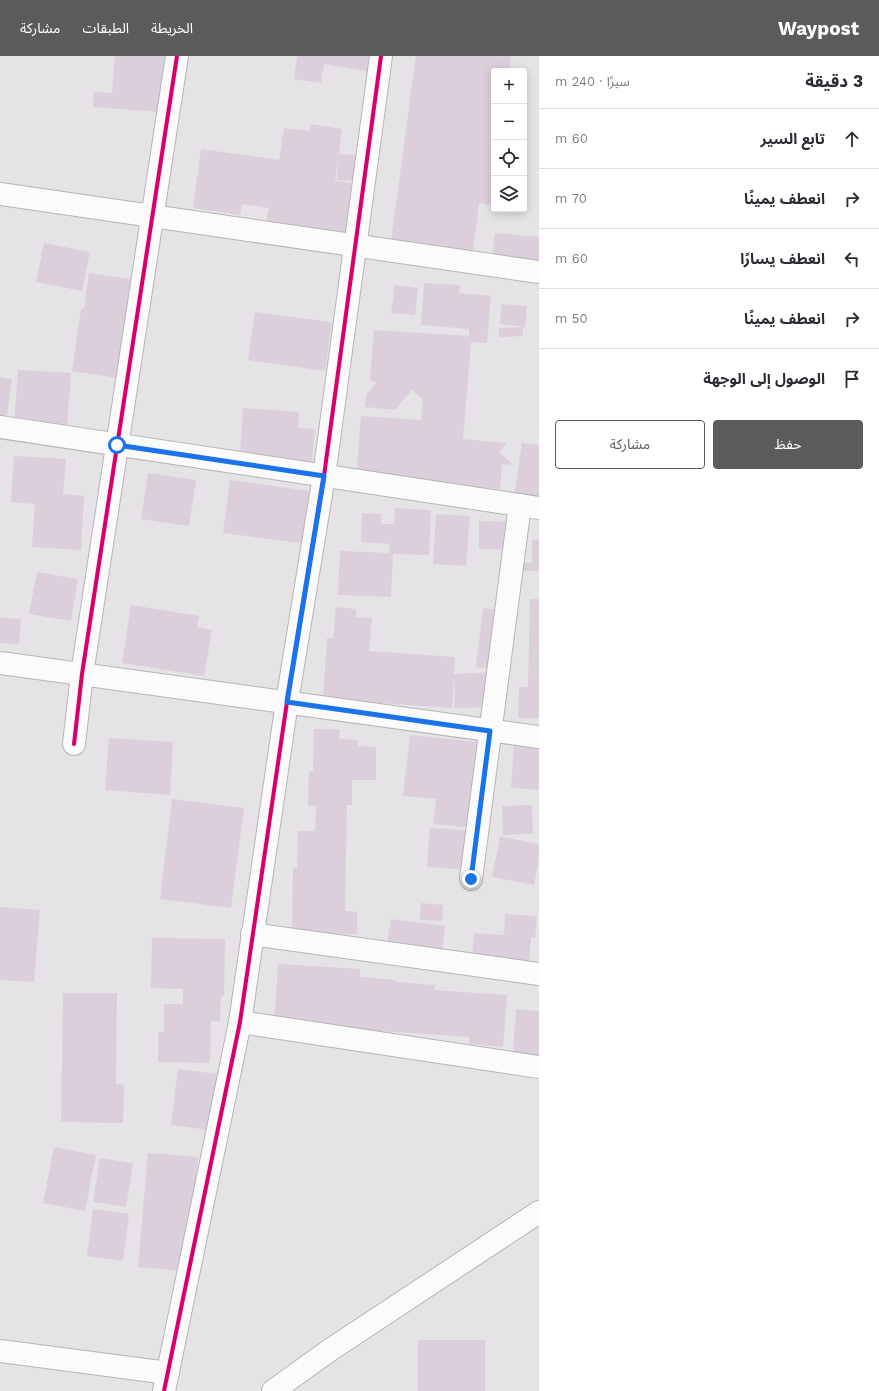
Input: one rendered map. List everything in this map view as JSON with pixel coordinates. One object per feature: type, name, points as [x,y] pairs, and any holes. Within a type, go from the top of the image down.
[{"type":"street","points":[[74,744],[82,674],[177,56]]},
{"type":"street","points":[[0,1351],[166,1382],[240,1022],[287,702],[324,476],[381,56]]},
{"type":"street","points":[[0,194],[539,272]]},
{"type":"street","points":[[0,427],[529,506],[490,731],[471,879]]},
{"type":"street","points":[[0,663],[539,737]]},
{"type":"street","points":[[252,934],[539,974]]},
{"type":"street","points":[[240,1022],[539,1067]]},
{"type":"street","points":[[273,1391],[330,1350],[539,1212]]},
{"type":"building","points":[[115,56],[165,56],[161,112],[93,107],[94,92],[112,93]]},
{"type":"building","points":[[297,56],[380,56],[378,73],[324,64],[321,83],[294,79]]},
{"type":"building","points":[[416,56],[511,56],[509,68],[491,68],[491,205],[479,203],[473,251],[391,241]]},
{"type":"building","points":[[311,124],[342,129],[339,154],[356,155],[355,181],[337,180],[338,160],[335,181],[358,184],[351,235],[266,224],[269,208],[242,204],[240,215],[193,208],[201,149],[279,160],[284,128],[310,131]]},
{"type":"building","points":[[495,233],[539,237],[539,263],[492,259]]},
{"type":"building","points":[[44,243],[90,252],[82,291],[36,282]]},
{"type":"building","points":[[89,273],[132,279],[117,378],[72,371],[81,309],[84,309]]},
{"type":"building","points":[[424,283],[460,285],[459,293],[491,296],[487,343],[471,342],[463,439],[507,443],[499,452],[514,465],[502,464],[500,489],[356,478],[361,416],[421,420],[423,399],[412,390],[395,410],[365,407],[366,395],[376,383],[370,379],[374,330],[469,336],[469,329],[421,325]]},
{"type":"building","points":[[395,285],[418,288],[415,315],[391,313]]},
{"type":"building","points":[[502,304],[527,306],[525,327],[500,324]]},
{"type":"building","points":[[255,312],[332,322],[325,371],[248,360]]},
{"type":"building","points":[[523,327],[523,336],[499,337],[499,328]]},
{"type":"building","points":[[18,370],[71,373],[67,429],[14,425]]},
{"type":"building","points":[[0,377],[12,379],[6,424],[0,423]]},
{"type":"building","points":[[243,408],[299,412],[298,428],[315,429],[312,462],[240,457]]},
{"type":"building","points":[[522,443],[539,445],[539,499],[514,496]]},
{"type":"building","points":[[14,456],[66,459],[63,494],[84,496],[81,550],[32,547],[35,504],[11,502]]},
{"type":"building","points":[[148,473],[196,480],[189,526],[141,519]]},
{"type":"building","points":[[230,480],[309,491],[302,543],[223,533]]},
{"type":"building","points":[[395,508],[431,510],[429,555],[393,554],[391,597],[338,595],[340,551],[389,553],[390,544],[361,542],[362,513],[381,514],[381,524],[394,524]]},
{"type":"building","points":[[436,514],[470,516],[466,566],[433,564]]},
{"type":"building","points":[[479,521],[516,522],[516,550],[479,549]]},
{"type":"building","points":[[539,539],[539,571],[519,571],[519,563],[532,563],[532,540]]},
{"type":"building","points":[[37,572],[78,579],[71,621],[29,614]]},
{"type":"building","points":[[530,599],[539,599],[539,718],[518,718],[519,687],[528,687]]},
{"type":"building","points":[[131,605],[199,616],[197,627],[212,630],[204,676],[122,663]]},
{"type":"building","points":[[336,607],[356,609],[356,617],[372,618],[369,651],[455,657],[454,674],[497,672],[491,707],[455,708],[454,676],[452,708],[323,699],[327,638],[333,638]]},
{"type":"building","points":[[483,608],[510,611],[503,670],[476,667]]},
{"type":"building","points":[[0,618],[21,619],[19,644],[0,643]]},
{"type":"building","points":[[314,729],[340,729],[339,739],[358,740],[358,746],[376,747],[376,780],[352,780],[352,805],[347,805],[345,911],[357,912],[357,934],[292,934],[293,867],[297,868],[298,831],[315,831],[316,806],[308,806],[309,771],[313,771]]},
{"type":"building","points":[[410,735],[496,744],[473,828],[433,824],[436,799],[403,796]]},
{"type":"building","points":[[109,738],[173,742],[170,795],[105,790]]},
{"type":"building","points":[[514,744],[539,745],[539,790],[511,788]]},
{"type":"building","points":[[172,799],[244,808],[231,908],[160,899]]},
{"type":"building","points":[[532,805],[533,834],[503,835],[502,806]]},
{"type":"building","points":[[430,828],[475,831],[472,870],[427,867]]},
{"type":"building","points":[[500,836],[539,844],[539,859],[534,885],[492,877]]},
{"type":"building","points":[[421,903],[443,905],[442,921],[420,920]]},
{"type":"building","points":[[0,907],[40,910],[34,982],[0,980]]},
{"type":"building","points":[[505,914],[537,916],[535,938],[531,937],[529,962],[472,958],[474,933],[504,935]]},
{"type":"building","points":[[391,919],[445,926],[442,951],[387,943]]},
{"type":"building","points":[[152,938],[225,939],[224,996],[221,996],[220,1021],[211,1021],[210,1063],[158,1062],[158,1032],[164,1032],[164,1004],[183,1004],[183,989],[151,988]]},
{"type":"building","points":[[278,964],[360,969],[360,977],[435,985],[434,990],[507,995],[503,1047],[469,1044],[469,1037],[274,1024]]},
{"type":"building","points":[[63,993],[117,993],[116,1084],[124,1085],[123,1123],[61,1122]]},
{"type":"building","points":[[516,1009],[539,1011],[539,1058],[513,1056]]},
{"type":"building","points":[[178,1069],[217,1074],[209,1130],[171,1125]]},
{"type":"building","points":[[54,1147],[96,1155],[85,1211],[43,1203]]},
{"type":"building","points":[[148,1153],[198,1157],[187,1271],[138,1267]]},
{"type":"building","points":[[100,1158],[133,1163],[126,1207],[93,1202]]},
{"type":"building","points":[[93,1209],[129,1214],[123,1261],[87,1256]]},
{"type":"building","points":[[418,1340],[485,1340],[485,1391],[418,1391]]},
{"type":"cycle path","points":[[74,744],[82,674],[177,56]]},
{"type":"cycle path","points":[[164,1391],[240,1022],[287,702],[324,476],[381,56]]},
{"type":"route","points":[[117,445],[324,476],[287,702],[490,731],[471,879]]}]
